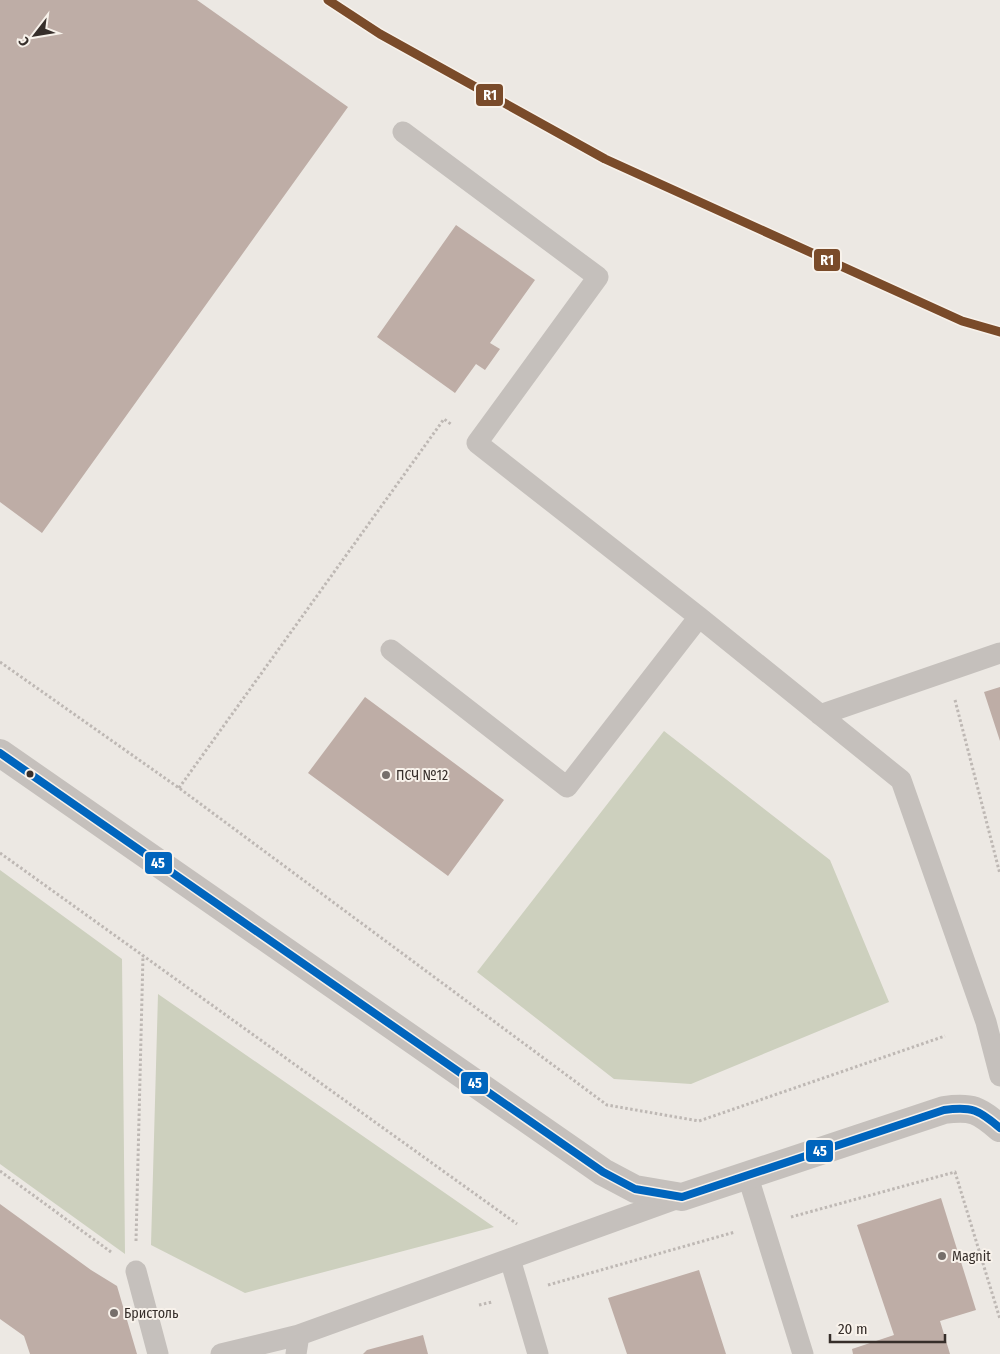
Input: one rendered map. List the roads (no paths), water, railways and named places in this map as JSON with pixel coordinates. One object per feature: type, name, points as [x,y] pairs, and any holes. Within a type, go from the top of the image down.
[{"type":"street","points":[[0,754],[603,1172],[635,1189],[682,1197],[748,1177],[944,1110],[965,1107],[983,1113],[1000,1128]]},
{"type":"lane","points":[[403,132],[598,277],[477,443],[699,617],[901,780],[997,1049],[1000,1076]]},
{"type":"lane","points":[[391,650],[567,787],[699,617]]},
{"type":"lane","points":[[820,715],[1000,653]]},
{"type":"lane","points":[[748,1177],[802,1354]]},
{"type":"lane","points":[[221,1354],[297,1344],[510,1259],[682,1197]]},
{"type":"lane","points":[[510,1259],[538,1354]]},
{"type":"lane","points":[[136,1270],[158,1354]]},
{"type":"place","name":"ПСЧ №12","points":[[386,775]]},
{"type":"place","name":"Magnit","points":[[942,1256]]},
{"type":"place","name":"Бристоль","points":[[114,1313]]}]
